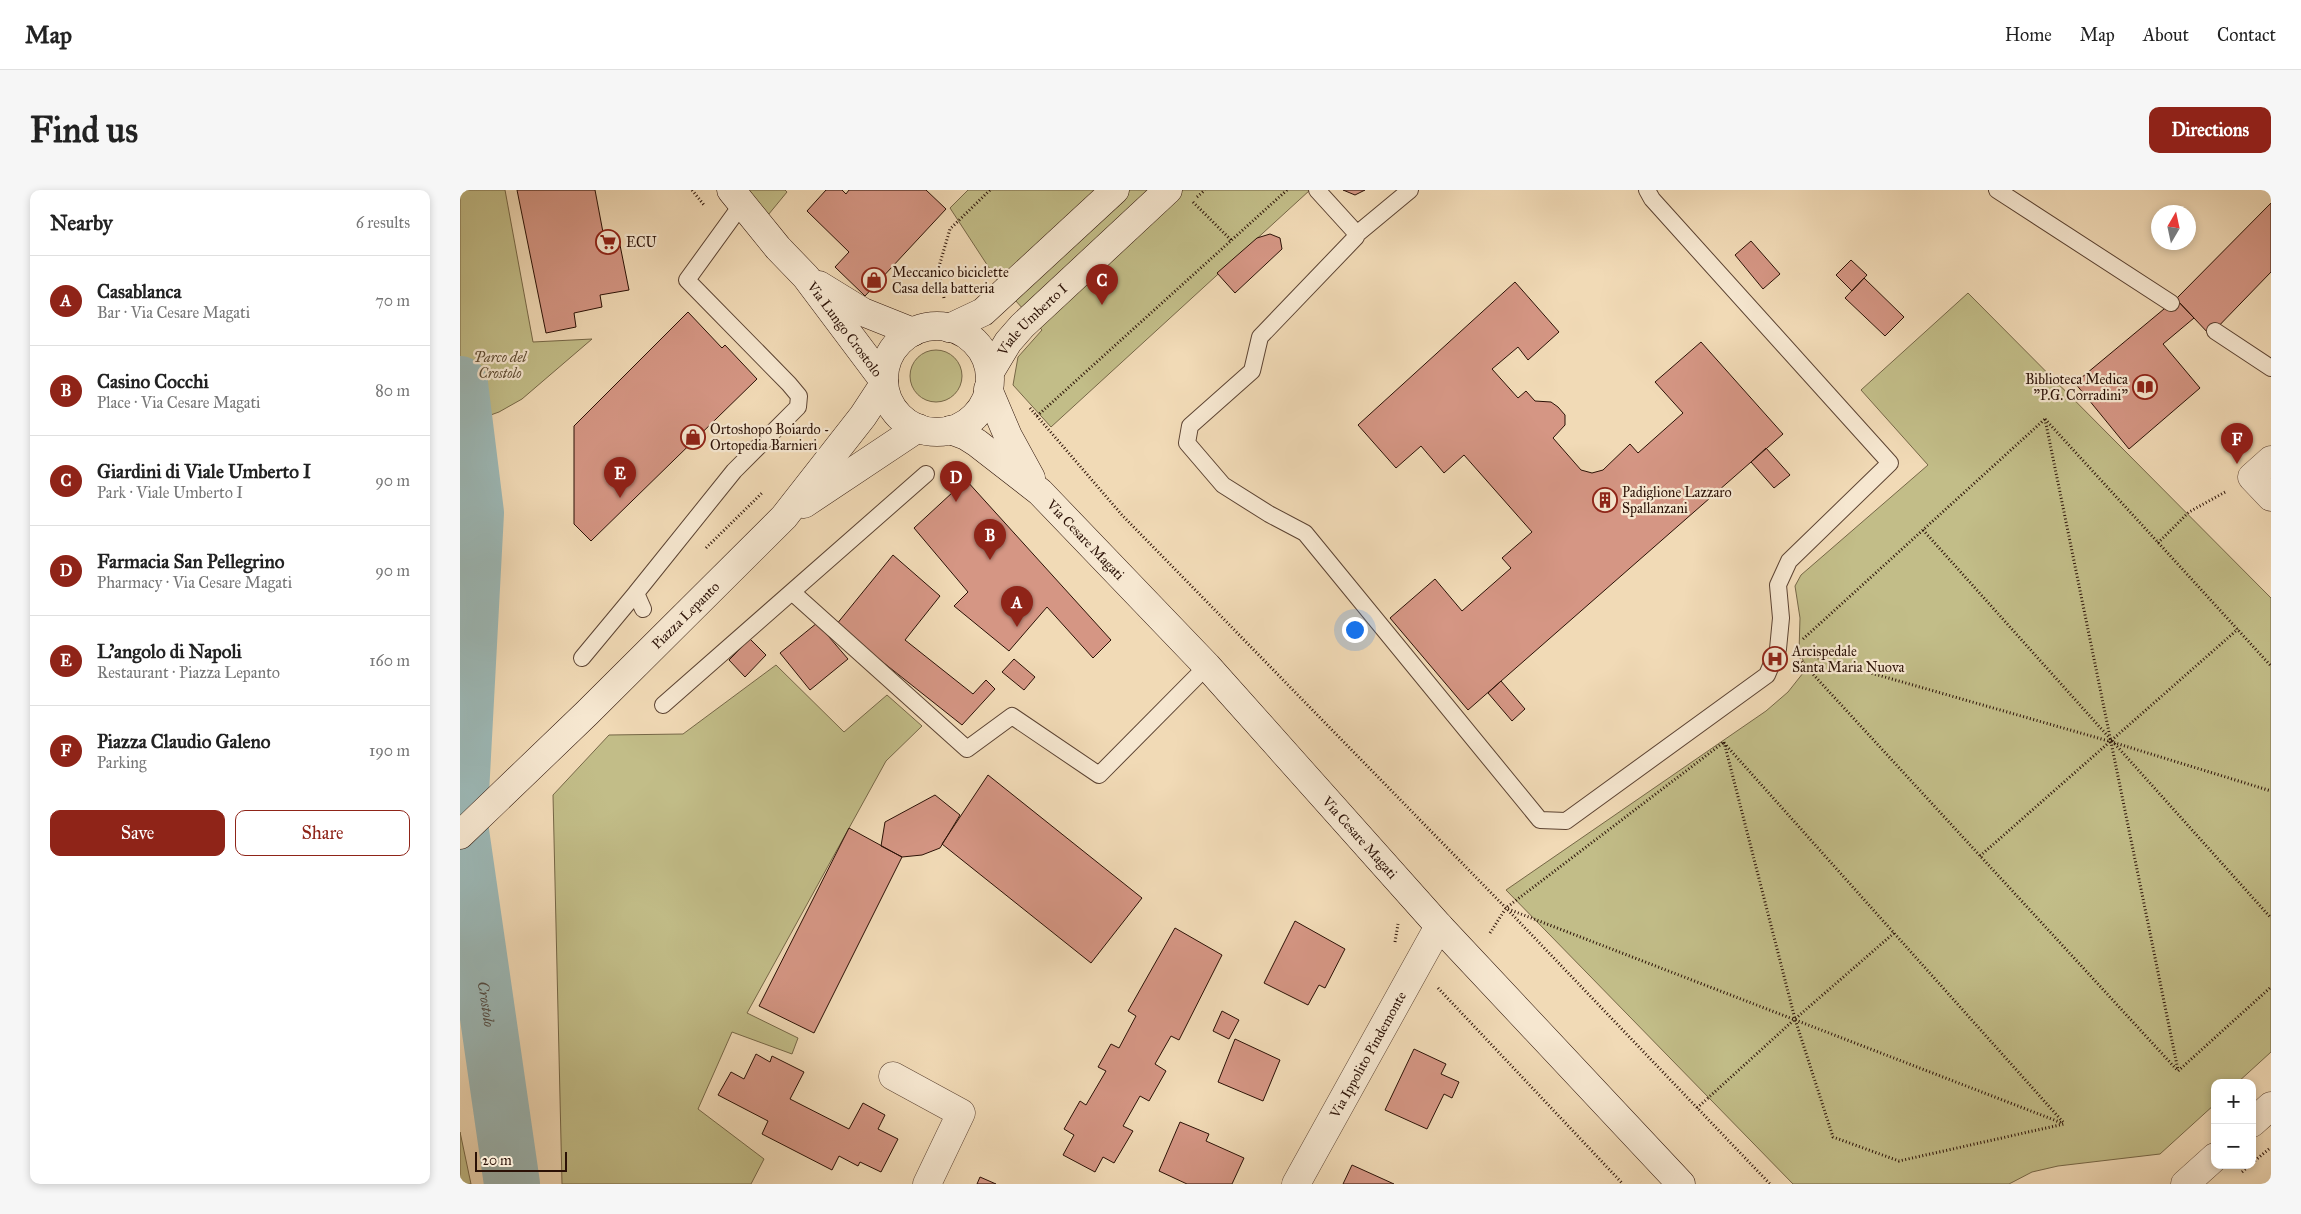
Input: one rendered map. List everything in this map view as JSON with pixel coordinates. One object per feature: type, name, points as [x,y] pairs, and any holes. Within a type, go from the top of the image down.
[{"type":"street","name":"Viale Umberto I","points":[[949,328],[983,312],[1115,190]]},
{"type":"street","name":"Viale Umberto I","points":[[989,381],[984,355],[973,340],[949,328],[930,327],[913,332],[898,342],[892,350],[886,366],[884,383],[888,400],[897,414],[918,428],[934,433],[950,430],[973,418],[983,405],[989,381],[1008,342],[1022,326],[1168,190]]},
{"type":"street","name":"Via Lungo Crostolo","points":[[736,197],[778,248],[806,277],[884,383]]},
{"type":"street","name":"Via Lungo Crostolo","points":[[806,277],[863,312],[913,332]]},
{"type":"street","name":"Via Cesare Magati","points":[[989,381],[994,406],[1015,451],[1040,492]]},
{"type":"street","points":[[784,517],[863,416],[884,383]]},
{"type":"street","points":[[784,517],[918,428]]},
{"type":"street","name":"Via Cesare Magati","points":[[950,430],[966,436],[1040,492],[1206,666],[1439,926],[1681,1184]]},
{"type":"street","points":[[2262,468],[2271,497]]},
{"type":"street","name":"Piazza Lepanto","points":[[460,835],[587,713],[784,517]]},
{"type":"street","name":"Via Ippolito Pindemonte","points":[[1296,1184],[1439,926]]},
{"type":"street","points":[[893,1076],[961,1113],[927,1184]]},
{"type":"street","points":[[2256,1119],[2271,1106]]},
{"type":"street","points":[[2185,1184],[2211,1161]]},
{"type":"lane","points":[[1317,190],[1357,234]]},
{"type":"lane","points":[[1410,190],[1357,234],[1260,338],[1252,371],[1190,426],[1187,443],[1223,485],[1269,514],[1305,533],[1540,820],[1566,820],[1766,675],[1778,649],[1781,618],[1778,585],[1790,561],[1890,463],[1652,199],[1647,190]]},
{"type":"lane","points":[[1997,190],[2171,303]]},
{"type":"lane","points":[[582,658],[734,471],[798,407],[799,396],[790,384],[687,280],[736,197]]},
{"type":"lane","points":[[2215,331],[2271,368]]},
{"type":"lane","points":[[663,705],[926,474]]},
{"type":"lane","points":[[792,592],[967,749],[1012,716],[1099,775],[1206,666]]},
{"type":"lane","points":[[636,593],[643,609]]},
{"type":"path","points":[[945,301],[938,270],[950,229],[990,190]]},
{"type":"path","points":[[1037,416],[1287,190]]},
{"type":"path","points":[[1193,201],[1231,240]]},
{"type":"path","points":[[1026,403],[1122,515],[1506,908],[1770,1184]]},
{"type":"path","points":[[1798,643],[2044,419]]},
{"type":"path","points":[[2044,419],[2271,666]]},
{"type":"path","points":[[2044,419],[2112,742],[2178,1071]]},
{"type":"path","points":[[2158,543],[2189,512],[2262,468]]},
{"type":"path","points":[[1923,530],[2271,918]]},
{"type":"path","points":[[1980,856],[2112,742],[2238,629]]},
{"type":"path","points":[[1799,652],[2112,742],[2271,791]]},
{"type":"path","points":[[1795,654],[2178,1071]]},
{"type":"path","points":[[1490,933],[1506,908],[1724,742]]},
{"type":"path","points":[[1724,742],[2064,1124]]},
{"type":"path","points":[[1724,742],[1795,1019],[1833,1137],[1899,1161],[2064,1124]]},
{"type":"path","points":[[1506,908],[2064,1124]]},
{"type":"path","points":[[1697,1108],[1894,933]]},
{"type":"path","points":[[1416,966],[1623,1184]]},
{"type":"path","points":[[2178,1071],[2271,987]]},
{"type":"path","points":[[2256,1160],[2271,1147]]},
{"type":"green space","name":"Parco del Crostolo","points":[[460,190],[505,190],[533,342],[592,339],[522,399],[499,412],[460,426]]},
{"type":"green space","points":[[731,190],[785,190],[787,192],[759,226]]},
{"type":"green space","points":[[968,190],[1310,190],[1051,427],[1013,385],[1018,357],[1042,330],[997,280],[950,208]]},
{"type":"green space","points":[[1968,293],[2271,598],[2271,1052],[2241,1079],[2211,1079],[2211,1108],[2160,1154],[2058,1166],[2032,1172],[2009,1184],[1793,1184],[1506,890],[1766,711],[1788,692],[1807,668],[1799,652],[1800,618],[1795,586],[1801,575],[1928,465],[1861,390]]},
{"type":"green space","points":[[931,350],[941,350],[955,357],[962,371],[962,381],[955,395],[941,402],[931,402],[921,398],[914,391],[910,381],[910,371],[914,361],[921,354]]},
{"type":"green space","points":[[776,665],[844,732],[887,695],[922,726],[886,761],[747,1013],[798,1038],[792,1054],[732,1032],[698,1109],[764,1159],[751,1184],[562,1184],[553,795],[609,735],[683,734]]},
{"type":"green space","points":[[460,1132],[471,1184],[460,1184]]},
{"type":"building","points":[[517,190],[595,190],[605,243],[619,240],[629,290],[600,295],[602,307],[574,313],[576,327],[546,333]]},
{"type":"building","points":[[826,190],[842,190],[846,194],[849,190],[926,190],[946,209],[865,296],[835,267],[849,252],[807,211]]},
{"type":"building","points":[[1343,190],[1365,190],[1355,195]]},
{"type":"building","points":[[2271,203],[2271,272],[2210,335],[2176,299]]},
{"type":"building","points":[[1270,234],[1280,238],[1282,249],[1235,293],[1217,273],[1257,238]]},
{"type":"building","points":[[1751,241],[1780,274],[1763,289],[1735,255]]},
{"type":"building","points":[[1851,260],[1867,275],[1852,291],[1836,275]]},
{"type":"building","points":[[1864,278],[1904,317],[1885,336],[1845,298]]},
{"type":"building","name":"Padiglione Lazzaro Spallanzani","points":[[1515,282],[1559,332],[1528,360],[1518,347],[1492,369],[1518,398],[1526,391],[1535,401],[1551,402],[1558,407],[1565,415],[1565,425],[1553,438],[1581,470],[1592,473],[1603,470],[1630,444],[1638,453],[1683,413],[1655,382],[1701,342],[1783,434],[1468,710],[1390,618],[1435,579],[1462,611],[1511,568],[1502,558],[1532,532],[1464,455],[1444,473],[1421,446],[1396,468],[1358,425]]},
{"type":"building","points":[[2176,299],[2194,318],[2163,344],[2200,388],[2129,449],[2075,383]]},
{"type":"building","points":[[688,312],[722,348],[725,345],[757,379],[591,541],[574,524],[574,426]]},
{"type":"building","points":[[1766,448],[1790,475],[1774,488],[1751,462]]},
{"type":"building","points":[[966,480],[1111,640],[1093,658],[1047,607],[1009,651],[954,606],[968,592],[914,528]]},
{"type":"building","points":[[893,555],[940,596],[905,640],[973,694],[986,680],[995,689],[962,725],[836,625]]},
{"type":"building","points":[[817,623],[848,659],[810,690],[780,653]]},
{"type":"building","points":[[750,639],[766,655],[745,677],[729,660]]},
{"type":"building","points":[[1014,659],[1035,677],[1024,690],[1002,672]]},
{"type":"building","points":[[1501,681],[1525,709],[1512,721],[1488,693]]},
{"type":"building","points":[[988,775],[1142,898],[1091,963],[942,844]]},
{"type":"building","points":[[935,795],[960,815],[940,848],[922,855],[902,857],[881,846],[885,822]]},
{"type":"building","points":[[849,828],[902,857],[814,1033],[759,1006]]},
{"type":"building","points":[[1295,921],[1345,949],[1325,988],[1319,985],[1308,1005],[1264,983]]},
{"type":"building","points":[[1175,928],[1222,955],[1179,1040],[1171,1036],[1155,1064],[1166,1071],[1149,1101],[1140,1096],[1123,1126],[1133,1131],[1114,1163],[1103,1157],[1095,1172],[1063,1155],[1074,1135],[1064,1129],[1080,1101],[1086,1105],[1106,1071],[1098,1067],[1111,1044],[1119,1048],[1136,1016],[1128,1011]]},
{"type":"building","points":[[1222,1011],[1239,1020],[1229,1039],[1213,1031]]},
{"type":"building","points":[[1235,1039],[1280,1060],[1263,1101],[1218,1082]]},
{"type":"building","points":[[1414,1049],[1446,1064],[1441,1074],[1459,1082],[1452,1098],[1444,1094],[1427,1129],[1385,1110]]},
{"type":"building","points":[[756,1054],[770,1062],[772,1056],[804,1072],[790,1099],[849,1129],[863,1103],[885,1115],[878,1129],[898,1139],[881,1172],[860,1162],[858,1166],[839,1156],[832,1170],[762,1134],[768,1121],[718,1095],[731,1072],[744,1079]]},
{"type":"building","points":[[1180,1122],[1209,1134],[1206,1141],[1244,1158],[1232,1184],[1187,1184],[1159,1171]]},
{"type":"building","points":[[1352,1165],[1394,1184],[1343,1184]]},
{"type":"building","points":[[980,1177],[996,1184],[977,1184]]},
{"type":"waterway","name":"Crostolo","points":[[460,384],[476,513],[460,812]]},
{"type":"waterway","name":"Crostolo","points":[[460,824],[512,1184]]},
{"type":"place","name":"ECU","points":[[608,242]]},
{"type":"place","name":"Meccanico biciclette Casa della batteria","points":[[874,280]]},
{"type":"place","name":"Giardini di Viale Umberto I","points":[[1102,305]]},
{"type":"place","name":"Biblioteca Medica \"P.G. Corradini\"","points":[[2145,387]]},
{"type":"place","name":"Ortoshopo Boiardo - Ortopedia Barnieri","points":[[693,437]]},
{"type":"place","name":"Piazza Claudio Galeno","points":[[2237,464]]},
{"type":"place","name":"L'angolo di Napoli","points":[[620,498]]},
{"type":"place","name":"Padiglione Lazzaro Spallanzani","points":[[1605,500]]},
{"type":"place","name":"Farmacia San Pellegrino","points":[[956,502]]},
{"type":"place","name":"Casino Cocchi","points":[[990,560]]},
{"type":"place","name":"Casablanca","points":[[1017,627]]},
{"type":"place","name":"Arcispedale Santa Maria Nuova","points":[[1775,659]]}]
